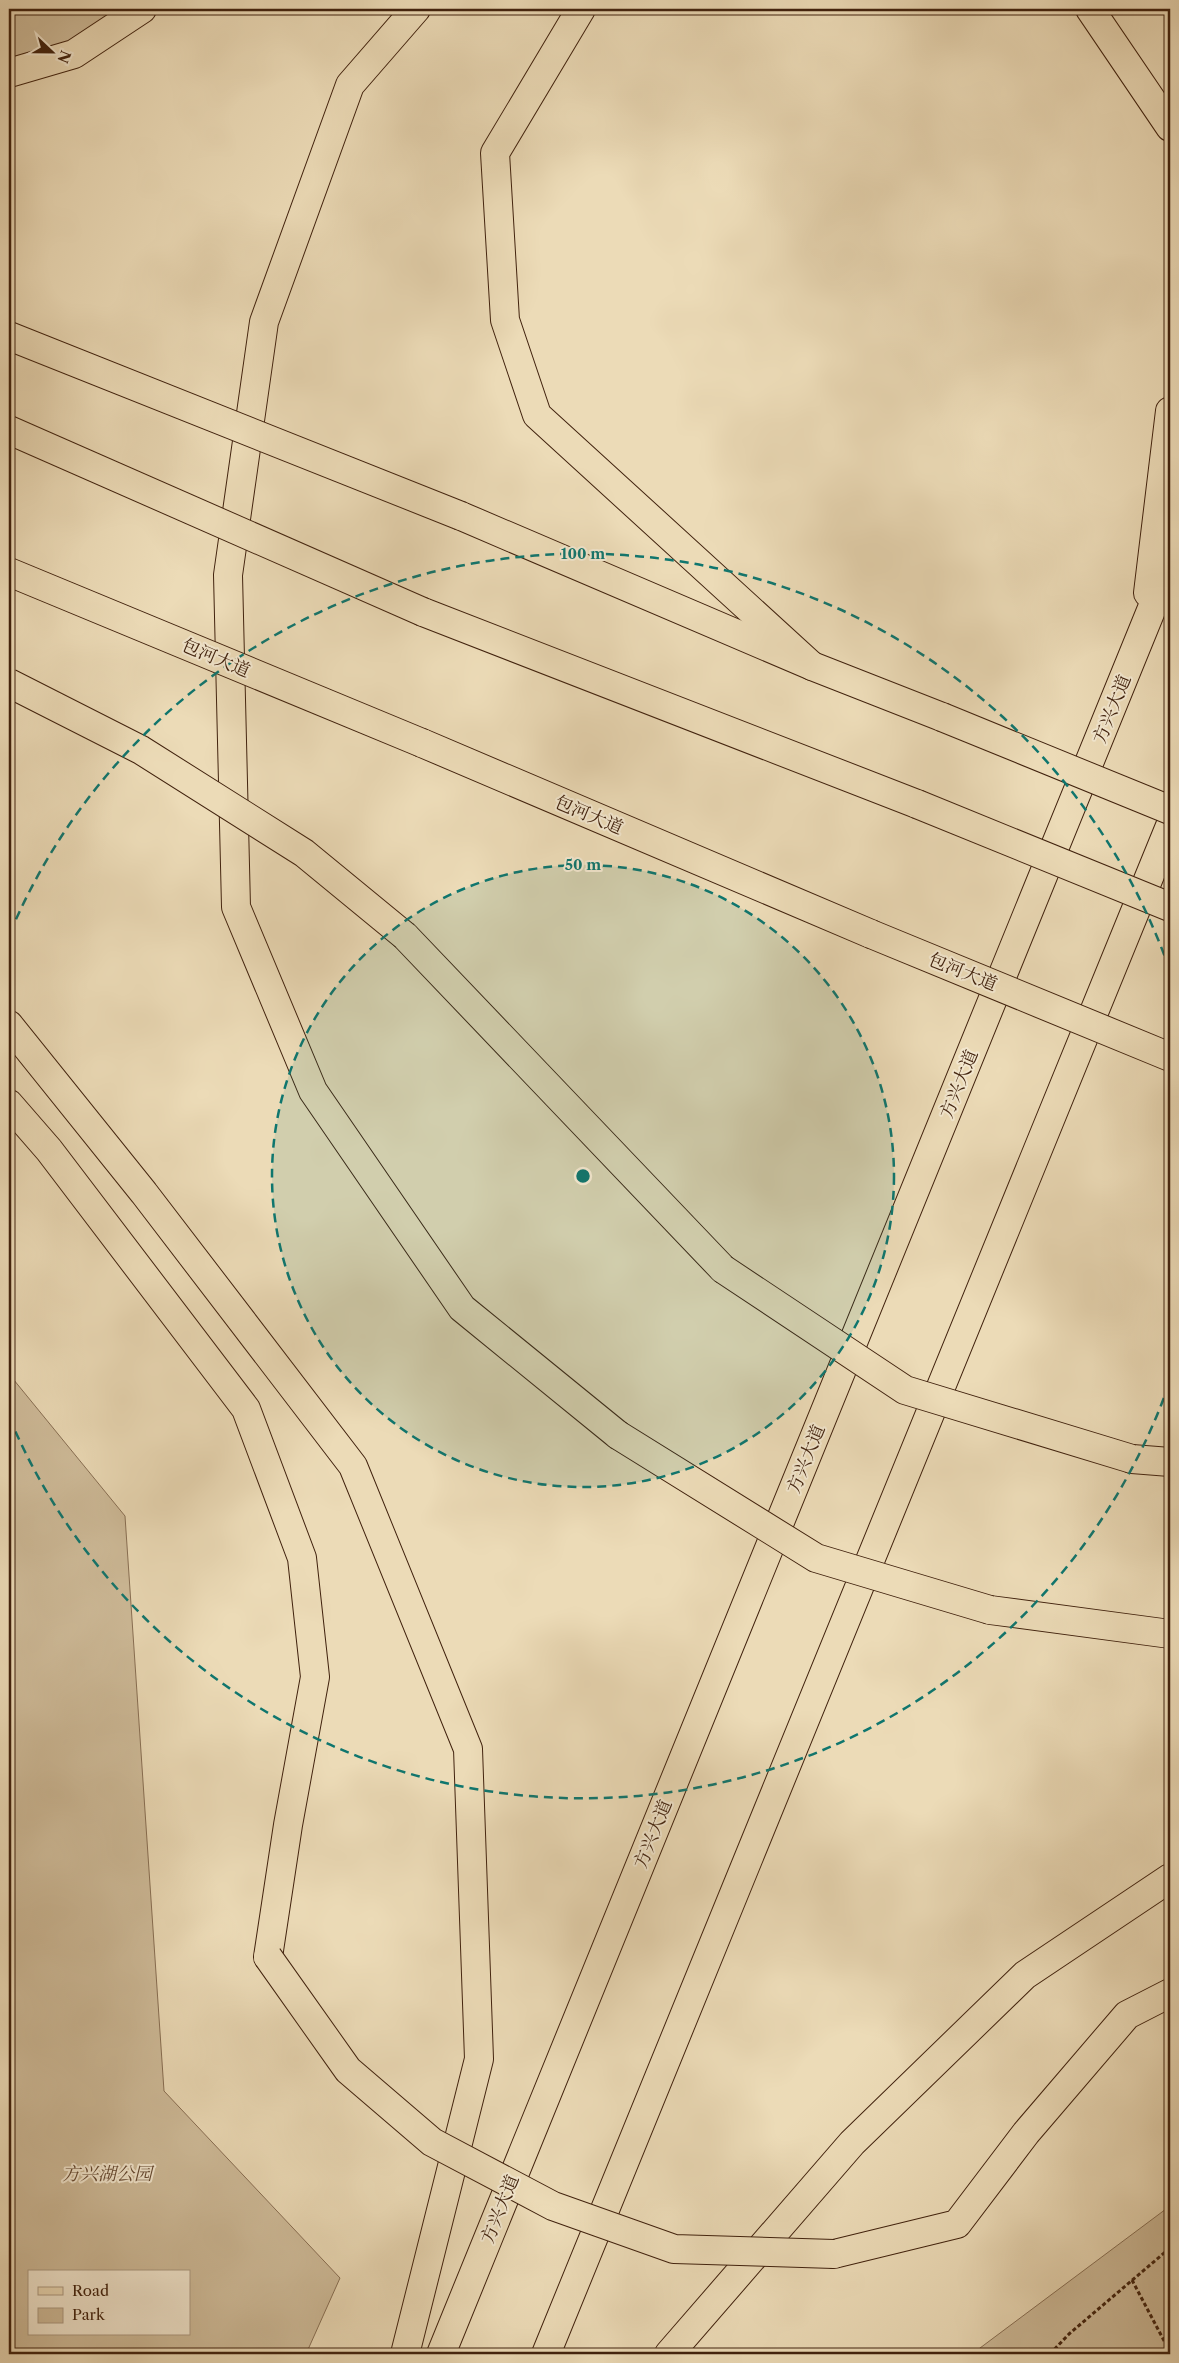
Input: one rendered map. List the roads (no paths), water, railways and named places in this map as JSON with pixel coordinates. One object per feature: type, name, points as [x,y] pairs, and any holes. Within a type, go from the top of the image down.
[{"type":"main road","points":[[9,73],[74,54],[142,9]]},
{"type":"main road","points":[[416,9],[350,85],[264,322],[228,575],[236,907],[313,1091],[462,1308],[618,1435],[816,1558],[990,1610],[1170,1634]]},
{"type":"main road","points":[[580,9],[495,154],[505,320],[537,415],[812,666]]},
{"type":"main road","points":[[1090,9],[1170,127]]},
{"type":"main road","points":[[9,336],[461,516],[812,666],[1170,810]]},
{"type":"main road","points":[[1144,630],[1170,411]]},
{"type":"main road","points":[[9,430],[423,612],[917,804],[1170,907]]},
{"type":"main road","name":"方兴大道","points":[[441,2354],[1170,564]]},
{"type":"main road","name":"包河大道","points":[[9,572],[422,743],[871,934],[1170,1057]]},
{"type":"main road","points":[[9,683],[141,750],[296,848],[406,936],[723,1269],[905,1390],[1132,1459],[1170,1462]]},
{"type":"main road","points":[[546,2354],[1170,826]]},
{"type":"main road","points":[[9,1025],[144,1193],[353,1466],[468,1749],[479,2059],[405,2354]]},
{"type":"main road","points":[[9,1104],[48,1150],[246,1409],[302,1558],[315,1677],[288,1825],[268,1957],[348,2070],[432,2142],[544,2202],[674,2249],[834,2254],[956,2224],[1026,2133],[1127,2015],[1170,1992]]},
{"type":"main road","points":[[669,2354],[852,2143],[1025,1975],[1170,1878]]},
{"type":"park label","name":"方兴湖公园","points":[[107,2174]]}]
